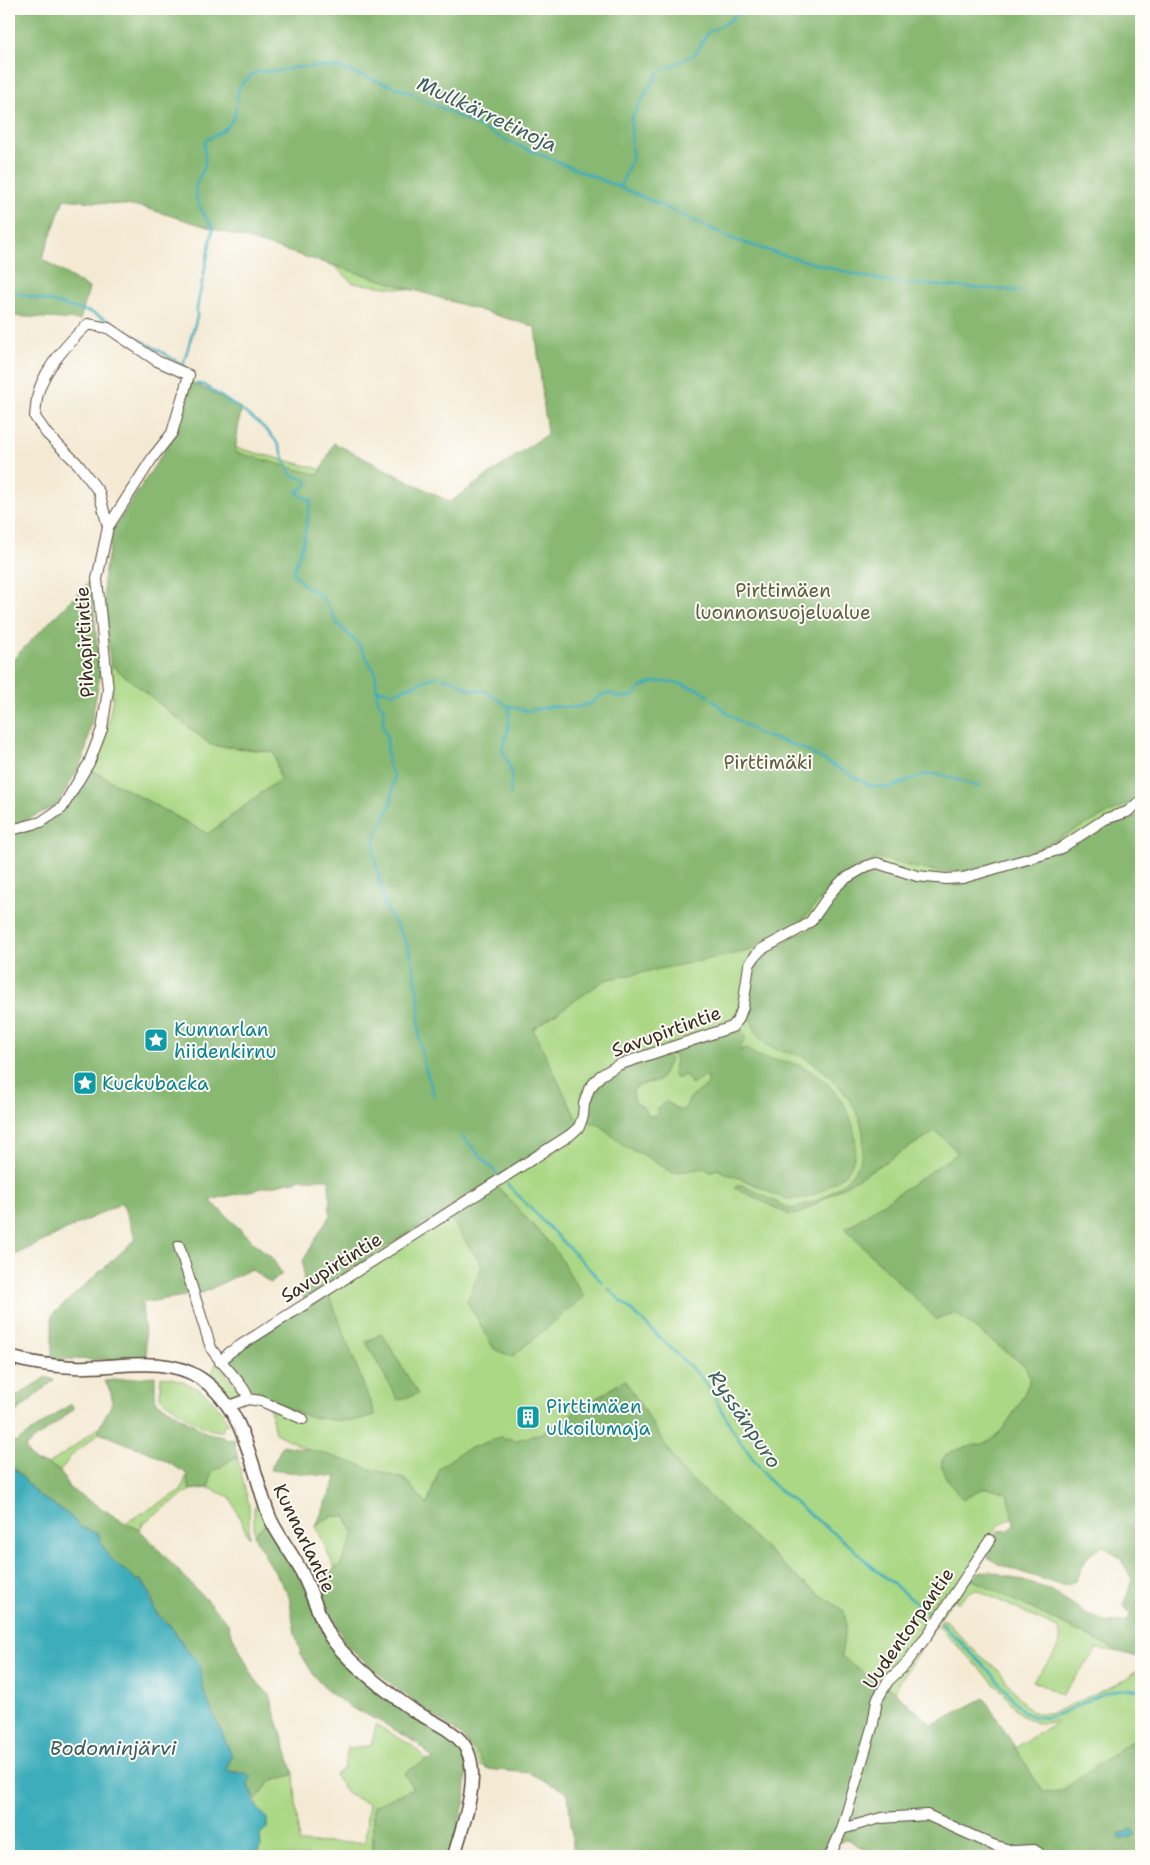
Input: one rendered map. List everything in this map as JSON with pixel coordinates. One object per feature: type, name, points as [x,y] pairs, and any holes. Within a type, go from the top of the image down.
[{"type":"main road","name":"Kunnarlantie","points":[[9,1357],[44,1364],[74,1367],[147,1364],[169,1366],[187,1371],[220,1394],[229,1406],[241,1431],[272,1521],[303,1574],[332,1638],[352,1661],[392,1694],[422,1716],[453,1734],[466,1748],[471,1765],[471,1788],[454,1856]]},
{"type":"street","name":"Pihapirtintie","points":[[9,829],[41,822],[62,808],[89,763],[102,729],[108,690],[97,579],[108,527],[153,457],[172,433],[189,375],[157,361],[108,328],[88,324],[71,340],[47,374],[39,391],[35,418],[47,434],[78,464],[99,492],[108,527]]},
{"type":"street","name":"Savupirtintie","points":[[220,1362],[230,1352],[570,1135],[579,1127],[584,1116],[584,1104],[589,1089],[600,1076],[618,1065],[732,1027],[738,1020],[743,1008],[749,965],[756,955],[762,948],[804,927],[811,921],[842,880],[867,866],[877,863],[917,876],[946,879],[963,878],[1058,850],[1105,819],[1127,812],[1141,801]]},
{"type":"street","points":[[179,1246],[211,1348],[220,1362],[245,1389],[248,1399]]},
{"type":"street","points":[[229,1406],[248,1399],[261,1400],[304,1419]]},
{"type":"street","name":"Uudentorpantie","points":[[830,1856],[842,1829],[873,1724],[877,1700],[888,1681],[905,1665],[929,1632],[990,1540]]},
{"type":"street","points":[[842,1829],[881,1818],[927,1815],[993,1846],[1013,1851],[1034,1850],[1040,1856]]},
{"type":"street","points":[[993,1846],[1004,1856]]},
{"type":"green space","name":"Pirttimäki","points":[[9,9],[1141,9],[1141,1436],[998,1526],[894,1691],[981,1769],[1058,1721],[1039,1724],[1022,1716],[1000,1689],[938,1626],[942,1620],[946,1620],[969,1646],[999,1671],[1028,1709],[1036,1713],[1052,1713],[1115,1685],[1141,1669],[1141,1737],[1007,1856],[875,1856],[847,1839],[806,1856],[571,1747],[481,1767],[358,1563],[350,1544],[341,1564],[335,1569],[316,1526],[331,1516],[346,1516],[340,1466],[275,1433],[269,1404],[248,1380],[218,1359],[367,1258],[549,1145],[174,432],[450,502],[548,461],[567,333],[438,293],[353,283],[294,229]]},
{"type":"green space","name":"Pirttimäen luonnonsuojelualue","points":[[9,9],[1141,9],[1141,795],[1129,803],[1029,853],[968,870],[942,872],[877,858],[834,884],[796,927],[749,951],[605,980],[533,1029],[579,1124],[549,1145],[367,1258],[304,1301],[303,1261],[330,1215],[329,1179],[302,1179],[210,1200],[272,1258],[282,1274],[270,1283],[251,1269],[202,1293],[142,1303],[147,1360],[52,1359],[52,1315],[136,1239],[122,1203],[15,1255],[9,1263],[9,832],[61,813],[91,770],[208,834],[280,779],[274,752],[211,745],[110,664],[103,580],[114,528],[174,436],[190,381],[241,408],[235,452],[319,475],[334,443],[450,502],[547,434],[535,327],[142,207],[64,199],[42,259],[89,288],[80,320],[9,316]]},
{"type":"green space","points":[[91,580],[100,676],[84,759],[57,805],[16,825],[9,824],[9,663]]},
{"type":"green space","points":[[110,664],[211,745],[274,752],[280,779],[208,834],[91,770],[106,734],[113,697]]},
{"type":"green space","points":[[1141,816],[1141,1658],[1120,1652],[971,1579],[978,1573],[990,1571],[1049,1589],[1086,1613],[1107,1623],[1127,1621],[1130,1615],[1124,1606],[1132,1579],[1120,1558],[1103,1546],[1088,1556],[1075,1581],[1062,1586],[998,1564],[988,1557],[989,1548],[998,1531],[1010,1530],[1014,1524],[1007,1493],[994,1489],[984,1489],[974,1492],[963,1500],[945,1476],[942,1461],[945,1456],[956,1450],[990,1441],[1001,1431],[1027,1387],[1029,1377],[1025,1366],[955,1313],[936,1319],[845,1229],[958,1153],[936,1131],[799,1214],[790,1215],[735,1188],[738,1185],[742,1185],[790,1209],[816,1201],[837,1189],[852,1175],[861,1158],[864,1140],[860,1120],[849,1099],[831,1078],[807,1059],[768,1046],[757,1034],[752,1024],[748,1003],[750,978],[759,957],[777,945],[812,929],[830,901],[852,881],[871,868],[941,883],[966,882],[1091,833],[1119,819]]},
{"type":"green space","points":[[739,1025],[746,1037],[739,1051],[746,1048],[761,1056],[796,1064],[810,1071],[833,1090],[849,1114],[855,1135],[854,1156],[851,1165],[840,1178],[813,1195],[800,1199],[783,1198],[717,1169],[710,1172],[705,1168],[673,1173],[642,1154],[626,1148],[600,1125],[590,1123],[586,1119],[593,1092],[605,1076],[663,1056],[667,1056],[670,1060],[660,1080],[638,1086],[633,1090],[635,1102],[643,1107],[649,1116],[656,1116],[657,1109],[666,1101],[678,1110],[684,1110],[690,1098],[708,1085],[708,1078],[704,1077],[691,1084],[684,1075],[678,1079],[674,1077],[673,1071],[676,1061],[673,1051],[713,1039]]},
{"type":"green space","points":[[498,1187],[554,1248],[584,1297],[512,1357],[494,1349],[467,1301],[482,1266],[451,1219]]},
{"type":"green space","points":[[327,1292],[375,1415],[357,1420],[339,1421],[306,1416],[254,1393],[227,1364],[229,1355]]},
{"type":"green space","points":[[382,1333],[418,1394],[398,1400],[366,1342]]},
{"type":"green space","points":[[217,1361],[240,1391],[237,1396],[228,1393],[212,1373]]},
{"type":"green space","points":[[155,1376],[155,1398],[157,1402],[207,1433],[223,1436],[226,1440],[234,1439],[237,1456],[211,1473],[209,1488],[190,1490],[186,1473],[151,1453],[99,1433],[112,1397],[104,1381]]},
{"type":"green space","points":[[161,1376],[172,1378],[201,1391],[217,1405],[228,1424],[224,1425],[222,1431],[207,1428],[165,1402],[160,1397]]},
{"type":"green space","points":[[46,1377],[54,1380],[9,1418],[9,1401]]},
{"type":"green space","points":[[625,1380],[681,1470],[802,1582],[844,1611],[846,1624],[841,1656],[880,1684],[894,1691],[932,1725],[984,1698],[1043,1792],[1061,1791],[1141,1734],[1141,1856],[875,1856],[847,1839],[806,1856],[574,1856],[568,1793],[530,1773],[486,1769],[477,1753],[462,1736],[396,1688],[347,1646],[315,1583],[341,1564],[354,1535],[346,1516],[331,1516],[316,1526],[337,1477],[270,1470],[283,1445],[319,1452],[406,1480],[427,1505],[440,1467],[463,1451],[500,1437],[517,1440],[540,1434]]},
{"type":"green space","points":[[71,1404],[74,1409],[25,1447],[28,1454],[36,1462],[48,1464],[60,1471],[69,1488],[125,1523],[140,1530],[228,1623],[229,1629],[255,1680],[269,1694],[294,1774],[270,1782],[256,1800],[249,1789],[248,1782],[251,1779],[246,1773],[226,1769],[232,1756],[204,1693],[200,1668],[170,1625],[155,1611],[152,1597],[143,1581],[135,1580],[132,1575],[121,1568],[106,1553],[91,1530],[80,1527],[68,1514],[37,1494],[15,1469],[9,1467],[9,1437],[15,1443]]},
{"type":"green space","points":[[100,1426],[99,1433],[71,1456],[60,1471],[48,1464],[64,1454]]},
{"type":"green space","points":[[237,1456],[249,1506],[249,1538],[230,1497],[209,1488],[211,1473]]},
{"type":"green space","points":[[187,1474],[190,1490],[143,1523],[140,1530],[125,1523],[181,1491]]},
{"type":"green space","points":[[260,1504],[268,1522],[254,1534],[254,1507]]},
{"type":"green space","points":[[268,1522],[297,1568],[325,1634],[447,1733],[461,1749],[467,1763],[465,1800],[450,1856],[373,1856],[373,1806],[413,1789],[404,1773],[427,1760],[434,1760],[417,1743],[383,1723],[348,1706],[329,1692],[313,1674],[301,1654],[295,1634],[289,1596],[254,1534]]},
{"type":"green space","points":[[971,1579],[1120,1652],[1097,1649],[1062,1695],[1033,1681],[1057,1648],[1060,1634],[1057,1628],[977,1590],[970,1591],[957,1603],[955,1601]]},
{"type":"green space","points":[[376,1725],[413,1746],[427,1760],[404,1773],[413,1789],[373,1807],[373,1856],[255,1856],[259,1850],[260,1834],[267,1828],[257,1807],[256,1800],[270,1782],[294,1774],[299,1843],[365,1842],[368,1804],[348,1794],[334,1775],[343,1769],[348,1748],[371,1746]]},
{"type":"water","name":"Bodominjärvi","points":[[9,1467],[15,1469],[37,1494],[68,1514],[80,1527],[98,1534],[106,1553],[121,1568],[132,1575],[135,1580],[140,1580],[143,1583],[148,1590],[156,1612],[174,1630],[185,1649],[194,1657],[200,1668],[204,1693],[232,1756],[226,1769],[252,1776],[248,1782],[249,1789],[256,1805],[266,1818],[267,1828],[260,1834],[261,1846],[255,1856],[9,1856]]},
{"type":"water","points":[[1133,1829],[1136,1835],[1121,1840],[1119,1834]]},
{"type":"waterway","name":"Mullkärretinoja","points":[[663,70],[695,54],[708,32],[728,22],[741,9]]},
{"type":"waterway","name":"Mullkärretinoja","points":[[237,102],[239,86],[256,72],[278,71],[297,67],[337,67],[409,92],[510,142],[643,197],[733,239],[779,254],[861,276],[898,283],[1024,291]]},
{"type":"waterway","name":"Mullkärretinoja","points":[[620,187],[632,159],[631,120],[659,72]]},
{"type":"waterway","name":"Mullkärretinoja","points":[[183,365],[197,317],[197,308],[213,228],[200,208],[196,197],[197,182],[205,164],[205,141],[221,132],[229,124],[233,119],[236,108]]},
{"type":"waterway","name":"Ryssänpuro","points":[[9,291],[90,312],[110,321],[185,366]]},
{"type":"waterway","name":"Ryssänpuro","points":[[196,384],[204,385],[261,425],[278,444],[291,475],[305,479],[308,484],[297,492],[300,496],[311,500],[303,543],[293,573],[307,588],[323,598],[337,623],[359,645],[375,672],[378,701],[384,709],[383,725],[387,738],[388,764],[394,776],[391,804],[376,835],[374,855],[385,907],[405,940],[412,959],[419,1000],[419,1036],[424,1065],[434,1095]]},
{"type":"waterway","points":[[377,689],[393,693],[437,676]]},
{"type":"waterway","points":[[443,678],[454,680],[470,690],[486,691],[506,705],[526,711],[555,706],[572,708],[590,704],[601,695],[609,693],[621,698],[632,696],[642,687],[655,682],[675,682],[703,691],[708,696]]},
{"type":"waterway","points":[[713,700],[727,713],[759,734],[800,747],[871,786],[889,788],[923,775],[939,774],[980,787]]},
{"type":"waterway","points":[[509,706],[509,723],[502,749],[512,773],[510,795]]},
{"type":"waterway","name":"Ryssänpuro","points":[[463,1137],[497,1174]]},
{"type":"waterway","name":"Ryssänpuro","points":[[507,1184],[602,1282]]},
{"type":"waterway","name":"Ryssänpuro","points":[[609,1289],[697,1373],[708,1386],[737,1437],[772,1484],[855,1550],[933,1617]]},
{"type":"waterway","name":"Ryssänpuro","points":[[942,1624],[994,1676],[1024,1712],[1037,1717],[1050,1717],[1109,1692],[1125,1689],[1141,1691]]},
{"type":"place","name":"Kunnarlan hiidenkirnu","points":[[156,1040]]},
{"type":"place","name":"Kuckubacka","points":[[85,1083]]},
{"type":"place","name":"Pirttimäen ulkoilumaja","points":[[528,1417]]}]
